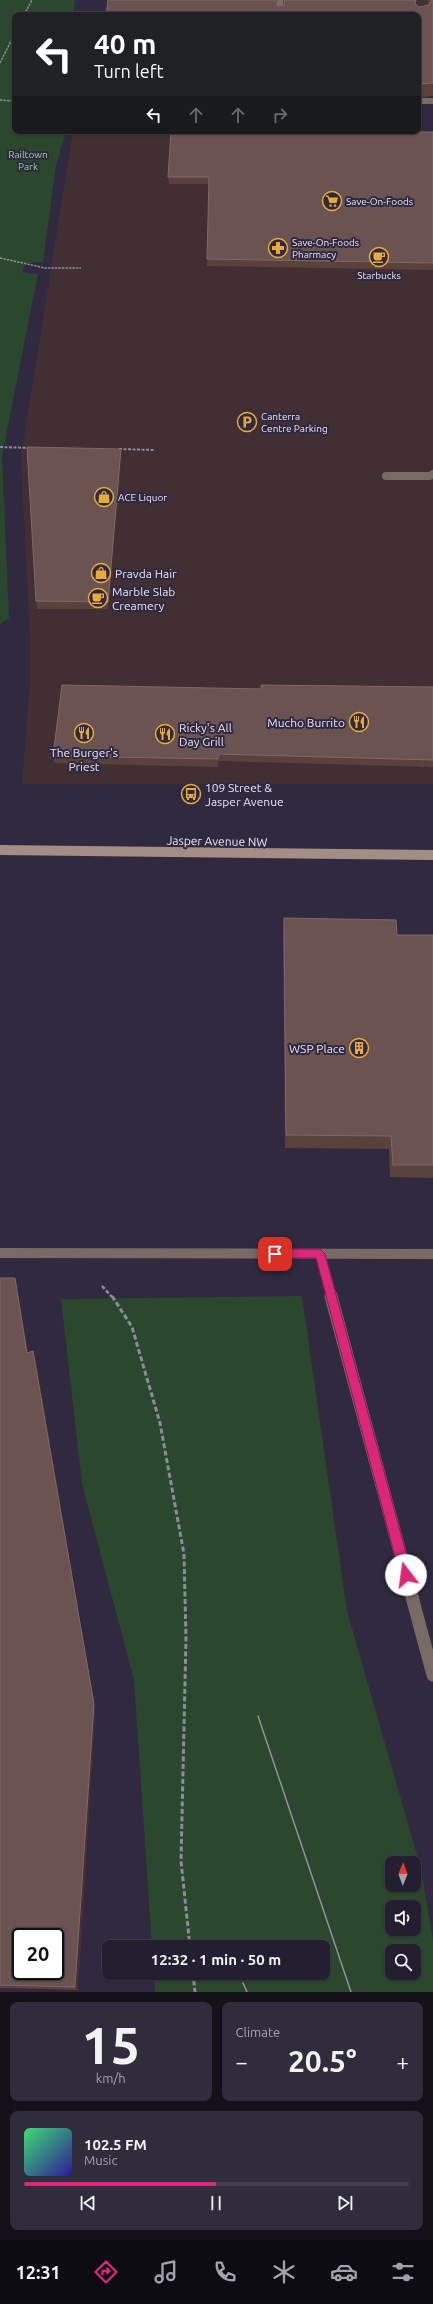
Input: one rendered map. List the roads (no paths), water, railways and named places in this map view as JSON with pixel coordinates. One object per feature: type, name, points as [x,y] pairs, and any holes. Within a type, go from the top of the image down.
[{"type":"main road","name":"Jasper Avenue NW","points":[[0,850],[433,855]]},
{"type":"street","points":[[280,0],[280,12]]},
{"type":"street","points":[[421,101],[433,101]]},
{"type":"street","points":[[386,476],[430,476],[433,474]]},
{"type":"street","points":[[0,1253],[433,1254]]},
{"type":"street","points":[[320,1254],[433,1675]]},
{"type":"tram line","points":[[258,1716],[351,1992]]},
{"type":"tram line","points":[[243,1983],[247,1992]]},
{"type":"place","name":"Save-On-Foods","points":[[332,201]]},
{"type":"place","name":"Save-On-Foods Pharmacy","points":[[278,248]]},
{"type":"place","name":"Starbucks","points":[[379,257]]},
{"type":"place","name":"Canterra Centre Parking","points":[[247,422]]},
{"type":"place","name":"ACE Liquor","points":[[104,497]]},
{"type":"place","name":"Pravda Hair","points":[[101,573]]},
{"type":"place","name":"Marble Slab Creamery","points":[[98,598]]},
{"type":"place","name":"Mucho Burrito","points":[[359,722]]},
{"type":"place","name":"The Burger's Priest","points":[[84,733]]},
{"type":"place","name":"Ricky's All Day Grill","points":[[165,734]]},
{"type":"place","name":"109 Street & Jasper Avenue","points":[[191,794]]},
{"type":"place","name":"WSP Place","points":[[359,1048]]},
{"type":"park label","name":"Railtown Park","points":[[28,160]]}]
